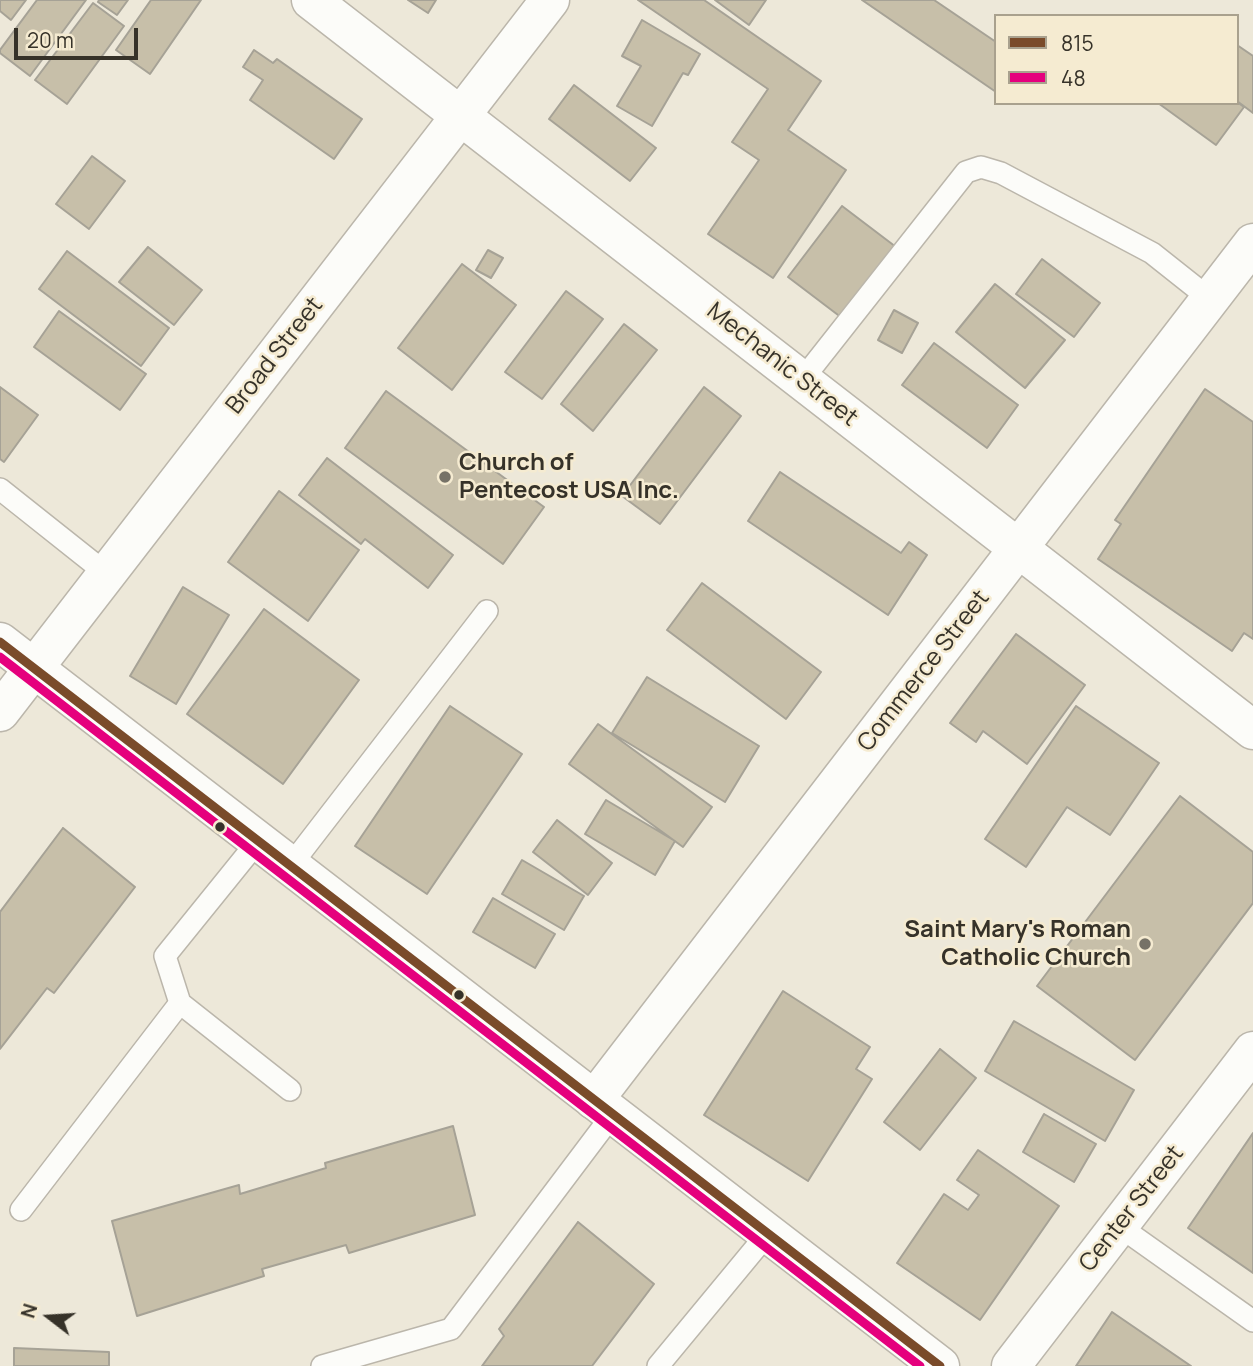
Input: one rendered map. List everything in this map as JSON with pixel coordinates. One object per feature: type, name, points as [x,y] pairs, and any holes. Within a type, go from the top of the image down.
[{"type":"street","name":"Mechanic Street","points":[[311,0],[1253,730]]},
{"type":"street","name":"Broad Street","points":[[0,712],[550,0]]},
{"type":"street","name":"Commerce Street","points":[[604,1107],[1018,548],[1253,243]]},
{"type":"street","points":[[0,642],[940,1366]]},
{"type":"street","name":"Center Street","points":[[1011,1366],[1253,1051]]},
{"type":"lane","points":[[802,380],[966,173],[981,167],[1001,173],[1152,253],[1210,299]]},
{"type":"lane","points":[[0,489],[107,573]]},
{"type":"lane","points":[[291,865],[488,611]]},
{"type":"lane","points":[[258,841],[165,956],[180,1003],[290,1090]]},
{"type":"lane","points":[[21,1210],[180,1003]]},
{"type":"lane","points":[[322,1366],[451,1329],[604,1107]]},
{"type":"lane","points":[[1119,1226],[1253,1321]]},
{"type":"lane","points":[[658,1366],[768,1233]]},
{"type":"building","points":[[0,0],[26,0],[11,20],[0,11]]},
{"type":"building","points":[[37,0],[86,0],[30,76],[0,53],[0,50]]},
{"type":"building","points":[[128,0],[117,15],[98,2]]},
{"type":"building","points":[[151,0],[201,0],[150,74],[116,50]]},
{"type":"building","points":[[408,0],[436,0],[428,13]]},
{"type":"building","points":[[638,0],[704,0],[821,81],[788,130],[846,170],[773,278],[708,234],[759,160],[732,142],[768,89]]},
{"type":"building","points":[[715,0],[766,0],[749,25]]},
{"type":"building","points":[[862,0],[934,0],[994,41],[994,91]]},
{"type":"building","points":[[93,3],[124,26],[67,104],[35,80]]},
{"type":"building","points":[[642,20],[700,54],[688,75],[683,73],[652,126],[617,106],[641,66],[622,56]]},
{"type":"building","points":[[1239,46],[1253,56],[1253,113],[1239,102]]},
{"type":"building","points":[[254,50],[273,63],[277,59],[362,119],[334,159],[250,100],[263,80],[243,67]]},
{"type":"building","points":[[574,85],[656,148],[630,181],[549,119]]},
{"type":"building","points":[[1239,103],[1244,107],[1216,145],[1161,105]]},
{"type":"building","points":[[92,156],[125,181],[89,229],[56,204]]},
{"type":"building","points":[[842,206],[896,247],[842,318],[788,277]]},
{"type":"building","points":[[148,247],[202,290],[174,325],[119,282]]},
{"type":"building","points":[[488,250],[503,258],[491,278],[476,270]]},
{"type":"building","points":[[67,251],[169,328],[141,366],[39,289]]},
{"type":"building","points":[[1042,259],[1100,303],[1074,337],[1016,294]]},
{"type":"building","points":[[462,264],[516,305],[452,390],[398,348]]},
{"type":"building","points":[[995,284],[1065,340],[1025,388],[956,332]]},
{"type":"building","points":[[566,291],[603,319],[542,399],[505,372]]},
{"type":"building","points":[[894,310],[918,323],[902,353],[878,340]]},
{"type":"building","points":[[59,311],[146,374],[120,410],[34,347]]},
{"type":"building","points":[[624,324],[657,350],[593,431],[561,404]]},
{"type":"building","points":[[934,343],[1018,405],[987,448],[902,385]]},
{"type":"building","points":[[0,387],[38,415],[4,462],[0,459]]},
{"type":"building","points":[[704,387],[741,416],[660,524],[622,496]]},
{"type":"building","points":[[1205,389],[1253,422],[1253,639],[1244,633],[1232,651],[1098,559],[1121,524],[1115,520]]},
{"type":"building","name":"Church of Pentecost USA Inc.","points":[[386,391],[544,507],[503,564],[345,448]]},
{"type":"building","points":[[327,458],[453,555],[428,588],[365,539],[361,544],[299,495]]},
{"type":"building","points":[[780,472],[901,553],[909,542],[927,555],[888,615],[748,521]]},
{"type":"building","points":[[279,491],[359,550],[308,621],[228,562]]},
{"type":"building","points":[[702,583],[821,672],[786,719],[667,630]]},
{"type":"building","points":[[183,587],[229,615],[176,704],[130,676]]},
{"type":"building","points":[[264,609],[359,680],[283,784],[187,714]]},
{"type":"building","points":[[1016,634],[1085,685],[1027,764],[983,731],[976,742],[950,723]]},
{"type":"building","points":[[647,677],[759,746],[725,802],[612,733]]},
{"type":"building","points":[[450,706],[522,754],[427,894],[355,846]]},
{"type":"building","points":[[1076,706],[1159,763],[1110,835],[1067,807],[1026,867],[985,839]]},
{"type":"building","points":[[598,724],[712,807],[683,847],[569,764]]},
{"type":"building","name":"Saint Mary's Roman Catholic Church","points":[[1180,796],[1253,852],[1253,903],[1135,1060],[1037,986]]},
{"type":"building","points":[[606,800],[675,841],[655,875],[585,834]]},
{"type":"building","points":[[557,820],[612,863],[588,895],[533,852]]},
{"type":"building","points":[[63,828],[135,887],[54,993],[47,988],[0,1049],[0,912]]},
{"type":"building","points":[[522,860],[584,896],[564,930],[502,894]]},
{"type":"building","points":[[493,898],[555,934],[535,968],[473,932]]},
{"type":"building","points":[[783,991],[870,1047],[856,1069],[872,1079],[808,1181],[704,1115]]},
{"type":"building","points":[[1014,1021],[1134,1090],[1105,1141],[985,1071]]},
{"type":"building","points":[[940,1049],[976,1078],[920,1150],[884,1122]]},
{"type":"building","points":[[1044,1114],[1096,1144],[1074,1182],[1023,1152]]},
{"type":"building","points":[[453,1126],[475,1215],[349,1253],[346,1245],[262,1269],[264,1276],[137,1316],[112,1221],[239,1185],[240,1194],[326,1168],[325,1163]]},
{"type":"building","points":[[1253,1133],[1253,1273],[1188,1228]]},
{"type":"building","points":[[978,1150],[1059,1206],[980,1320],[897,1263],[944,1194],[968,1210],[979,1195],[957,1180]]},
{"type":"building","points":[[578,1222],[654,1284],[592,1366],[482,1366],[504,1336],[499,1329]]},
{"type":"building","points":[[1112,1312],[1191,1366],[1076,1366]]},
{"type":"building","points":[[14,1348],[109,1352],[109,1366],[14,1366]]},
{"type":"transit line","name":"815","points":[[0,642],[940,1366]]},
{"type":"transit line","name":"48","points":[[0,657],[920,1366]]},
{"type":"place","name":"Church of Pentecost USA Inc.","points":[[445,477]]},
{"type":"place","name":"Saint Mary's Roman Catholic Church","points":[[1145,944]]}]
